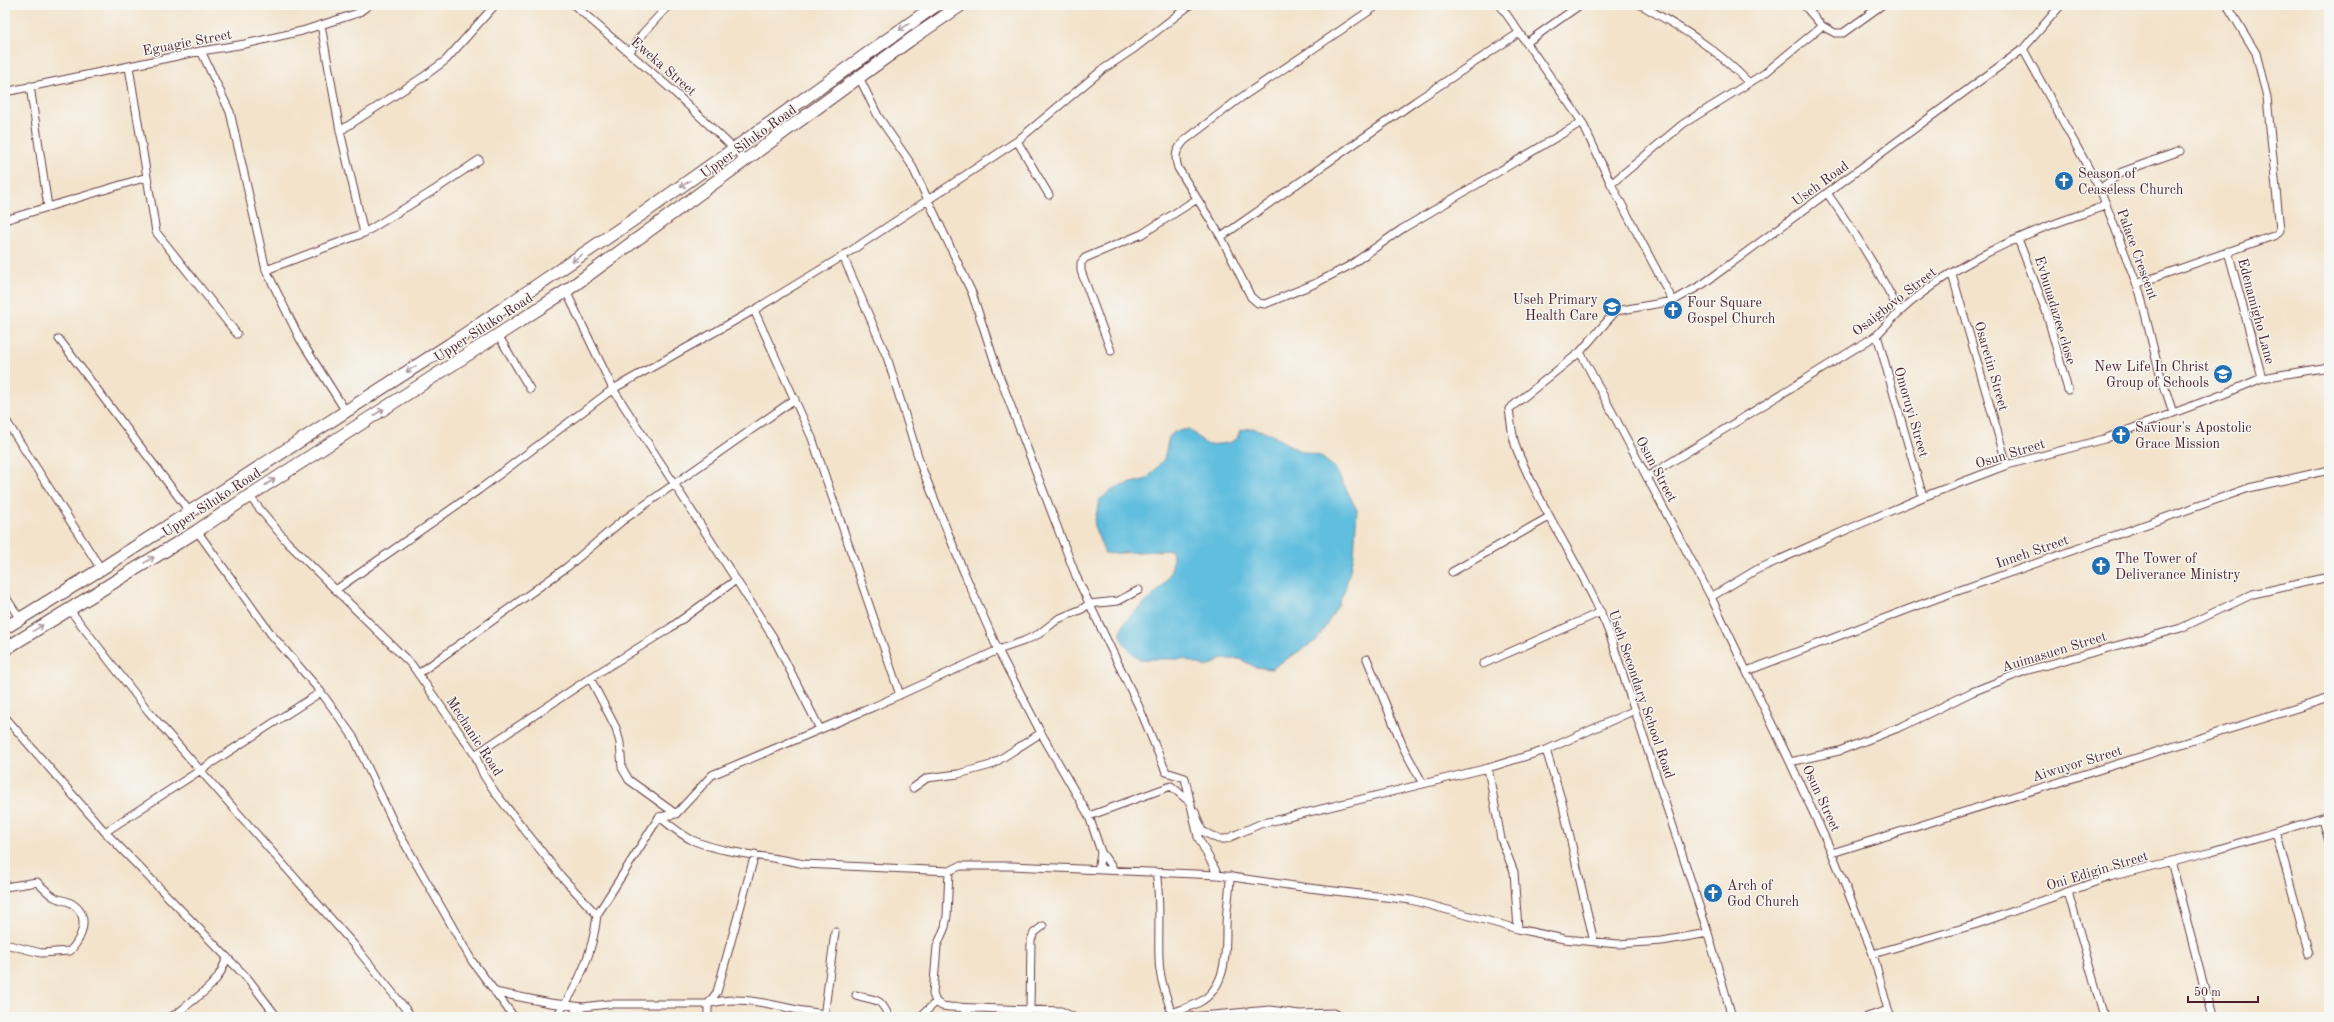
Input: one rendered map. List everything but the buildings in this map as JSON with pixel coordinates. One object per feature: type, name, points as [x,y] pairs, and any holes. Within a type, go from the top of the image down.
[{"type":"main road","name":"Upper Siluko Road","points":[[5,628],[101,569],[345,410],[449,345],[736,148],[936,5]]},
{"type":"main road","name":"Upper Siluko Road","points":[[5,649],[197,531],[566,291],[747,161],[859,77],[961,5]]},
{"type":"street","name":"Eguagie Street","points":[[5,92],[200,51],[245,44],[321,25],[358,13],[370,5]]},
{"type":"street","points":[[340,131],[423,78],[446,60],[495,5]]},
{"type":"street","name":"Eweka Street","points":[[574,5],[736,148]]},
{"type":"street","points":[[629,53],[642,33],[670,5]]},
{"type":"street","points":[[337,589],[480,489],[613,389],[754,310],[842,256],[1017,141],[1102,70],[1190,5]]},
{"type":"street","points":[[1378,5],[1239,99],[1184,141],[1175,157],[1178,168],[1221,237],[1251,297],[1258,303],[1265,304],[1314,284],[1349,266],[1402,229],[1582,122]]},
{"type":"street","points":[[1500,5],[1582,122],[1610,184],[1673,301]]},
{"type":"street","points":[[1526,43],[1580,5]]},
{"type":"street","points":[[1641,5],[1702,42],[1727,60],[1749,83]]},
{"type":"street","points":[[1804,5],[1822,26],[1835,33],[1843,33],[1882,5]]},
{"type":"street","name":"Useh Road","points":[[1580,352],[1616,311],[1673,301],[1702,284],[2024,49],[2061,5]]},
{"type":"street","points":[[2136,284],[2276,235],[2280,225],[2267,97],[2256,53],[2227,5]]},
{"type":"street","points":[[321,25],[340,131],[364,232]]},
{"type":"street","points":[[1610,184],[1683,124],[1765,73],[1822,26]]},
{"type":"street","points":[[1221,237],[1416,101],[1519,33]]},
{"type":"street","name":"Palace Crescent","points":[[2024,49],[2100,189],[2106,203],[2136,284],[2158,367],[2173,413]]},
{"type":"street","points":[[200,51],[230,112],[266,270],[300,339],[345,410]]},
{"type":"street","points":[[129,67],[156,232],[237,334]]},
{"type":"street","points":[[859,77],[878,116],[911,164],[929,199],[972,293],[999,375],[1076,576],[1139,708],[1166,772],[1184,778],[1198,837],[1218,875]]},
{"type":"street","points":[[30,86],[48,207]]},
{"type":"street","points":[[1017,141],[1049,195]]},
{"type":"street","points":[[736,148],[747,161]]},
{"type":"street","points":[[2100,189],[2122,172],[2180,151]]},
{"type":"street","points":[[266,270],[364,232],[430,193],[479,160]]},
{"type":"street","points":[[5,220],[147,177]]},
{"type":"street","points":[[1827,193],[1867,250],[1899,311]]},
{"type":"street","points":[[1111,351],[1081,271],[1081,263],[1085,258],[1094,253],[1142,234],[1197,199]]},
{"type":"street","name":"Osaigbovo Street","points":[[1647,476],[1876,336],[1899,311],[1944,277],[1952,274],[1976,258],[2018,239],[2097,209],[2106,203]]},
{"type":"street","name":"Evbuuadazee close","points":[[2018,239],[2046,311],[2068,390]]},
{"type":"street","name":"Edenamigho Lane","points":[[2228,251],[2262,378]]},
{"type":"street","points":[[842,256],[887,357],[921,466],[963,570],[998,650],[1042,733],[1089,816],[1101,852],[1114,870]]},
{"type":"street","name":"Osaretin Street","points":[[1952,274],[2007,465]]},
{"type":"street","points":[[566,291],[613,389],[773,637],[820,729]]},
{"type":"street","points":[[754,310],[812,438],[900,695]]},
{"type":"street","points":[[498,335],[530,389]]},
{"type":"street","name":"Omoruyi Street","points":[[1876,336],[1923,496]]},
{"type":"street","points":[[59,339],[189,511]]},
{"type":"street","name":"Osun Street","points":[[1580,352],[1711,597],[1790,762],[1832,853],[1873,954],[1888,1010],[1892,1017]]},
{"type":"street","name":"Useh Secondary School Road","points":[[1580,352],[1508,409],[1517,449],[1549,517],[1601,612],[1635,710],[1708,933],[1732,1017]]},
{"type":"street","name":"Osun Street","points":[[1711,597],[1756,570],[1923,496],[2007,465],[2104,439],[2224,394],[2262,378],[2329,367]]},
{"type":"street","points":[[418,674],[567,567],[622,521],[674,483],[795,399]]},
{"type":"street","points":[[5,419],[101,569]]},
{"type":"street","name":"Inneh Street","points":[[1747,671],[1927,602],[2249,488],[2329,470]]},
{"type":"street","name":"Mechanic Road","points":[[249,496],[287,542],[337,589],[412,664],[475,755],[484,776],[497,795],[561,876],[597,915]]},
{"type":"street","points":[[1452,572],[1549,517]]},
{"type":"street","points":[[197,531],[271,634],[321,692],[354,738],[397,830],[472,961],[514,1017]]},
{"type":"street","name":"Auimasuen Street","points":[[1790,762],[1839,751],[1903,726],[1972,692],[2025,672],[2180,628],[2253,594],[2329,577]]},
{"type":"street","points":[[475,755],[590,678],[670,628],[736,580]]},
{"type":"street","points":[[556,1017],[565,1005],[584,968],[594,942],[597,915],[659,817],[676,814],[712,775],[900,695],[998,650],[1039,634],[1058,619],[1090,604],[1118,601],[1139,590]]},
{"type":"street","points":[[5,596],[20,619]]},
{"type":"street","points":[[69,609],[148,712],[354,944],[412,1017]]},
{"type":"street","points":[[1483,664],[1601,612]]},
{"type":"street","points":[[1367,659],[1404,749],[1422,784]]},
{"type":"street","points":[[590,678],[616,728],[620,743],[622,768],[630,780],[676,814]]},
{"type":"street","points":[[105,832],[321,692]]},
{"type":"street","name":"Aiwuyor Street","points":[[1832,853],[2329,698]]},
{"type":"street","points":[[1089,816],[1171,786],[1190,803],[1200,821],[1202,831],[1218,839],[1226,839],[1260,824],[1488,768],[1546,750],[1635,710]]},
{"type":"street","points":[[5,717],[105,832],[249,980],[277,1017]]},
{"type":"street","points":[[913,788],[928,778],[958,774],[991,765],[1042,733]]},
{"type":"street","points":[[1546,750],[1562,802],[1594,942]]},
{"type":"street","points":[[1488,768],[1501,839],[1514,872],[1518,929]]},
{"type":"street","points":[[659,817],[691,839],[724,851],[755,854],[804,864],[949,871],[960,866],[966,866],[1102,869],[1218,875],[1308,888],[1411,900],[1518,929],[1564,939],[1626,944],[1662,941],[1708,933]]},
{"type":"street","points":[[2326,817],[2329,846]]},
{"type":"street","name":"Oni Edigin Street","points":[[1873,954],[1977,924],[2109,877],[2326,817]]},
{"type":"street","points":[[2276,832],[2310,954]]},
{"type":"street","points":[[1101,852],[1099,865],[1102,869]]},
{"type":"street","points":[[708,1017],[708,1004],[717,992],[755,854]]},
{"type":"street","points":[[2171,861],[2212,1017]]},
{"type":"street","points":[[949,871],[945,927],[937,946],[933,994],[936,1002],[942,1006],[1061,1011],[1073,1017]]},
{"type":"street","points":[[1156,872],[1161,978],[1173,1015],[1199,1002],[1212,991],[1224,971],[1227,950],[1227,904],[1230,876]]},
{"type":"street","points":[[5,887],[37,882],[52,896],[71,903],[82,913],[84,924],[80,938],[70,951],[41,953],[5,944]]},
{"type":"street","points":[[2068,892],[2104,1017]]},
{"type":"street","points":[[1030,1010],[1031,940],[1034,933],[1043,926]]},
{"type":"street","points":[[495,992],[583,1007],[608,1004],[708,1004],[720,1000],[740,999],[826,1016],[835,932]]},
{"type":"street","points":[[170,1017],[187,1008],[194,999],[206,992],[216,981],[227,957]]},
{"type":"street","points":[[856,995],[877,999],[884,1006],[889,1017]]},
{"type":"street","points":[[920,1017],[936,1002]]},
{"type":"street","points":[[565,1005],[579,1010],[586,1017]]},
{"type":"street","points":[[960,1007],[966,1010],[971,1017]]},
{"type":"street","points":[[1190,1017],[1270,1010],[1301,1015],[1334,1013],[1341,1017]]},
{"type":"street","points":[[1867,1017],[1888,1010]]},
{"type":"water","points":[[1252,428],[1269,433],[1300,451],[1320,456],[1335,468],[1357,510],[1354,554],[1345,589],[1338,606],[1317,640],[1271,669],[1255,667],[1240,659],[1223,659],[1207,667],[1184,659],[1138,659],[1122,640],[1121,630],[1136,611],[1158,591],[1167,580],[1172,566],[1172,550],[1105,554],[1094,526],[1099,500],[1117,487],[1147,479],[1164,459],[1169,437],[1174,432],[1189,429],[1207,445],[1229,443],[1237,439],[1240,430]]},
{"type":"place","name":"Season of Ceaseless Church","points":[[2064,181]]},
{"type":"place","name":"Useh Primary Health Care","points":[[1612,307]]},
{"type":"place","name":"Four Square Gospel Church","points":[[1673,310]]},
{"type":"place","name":"New Life In Christ Group of Schools","points":[[2223,374]]},
{"type":"place","name":"Saviour's Apostolic Grace Mission","points":[[2121,435]]},
{"type":"place","name":"The Tower of Deliverance Ministry","points":[[2101,566]]},
{"type":"place","name":"Arch of God Church","points":[[1713,893]]}]
